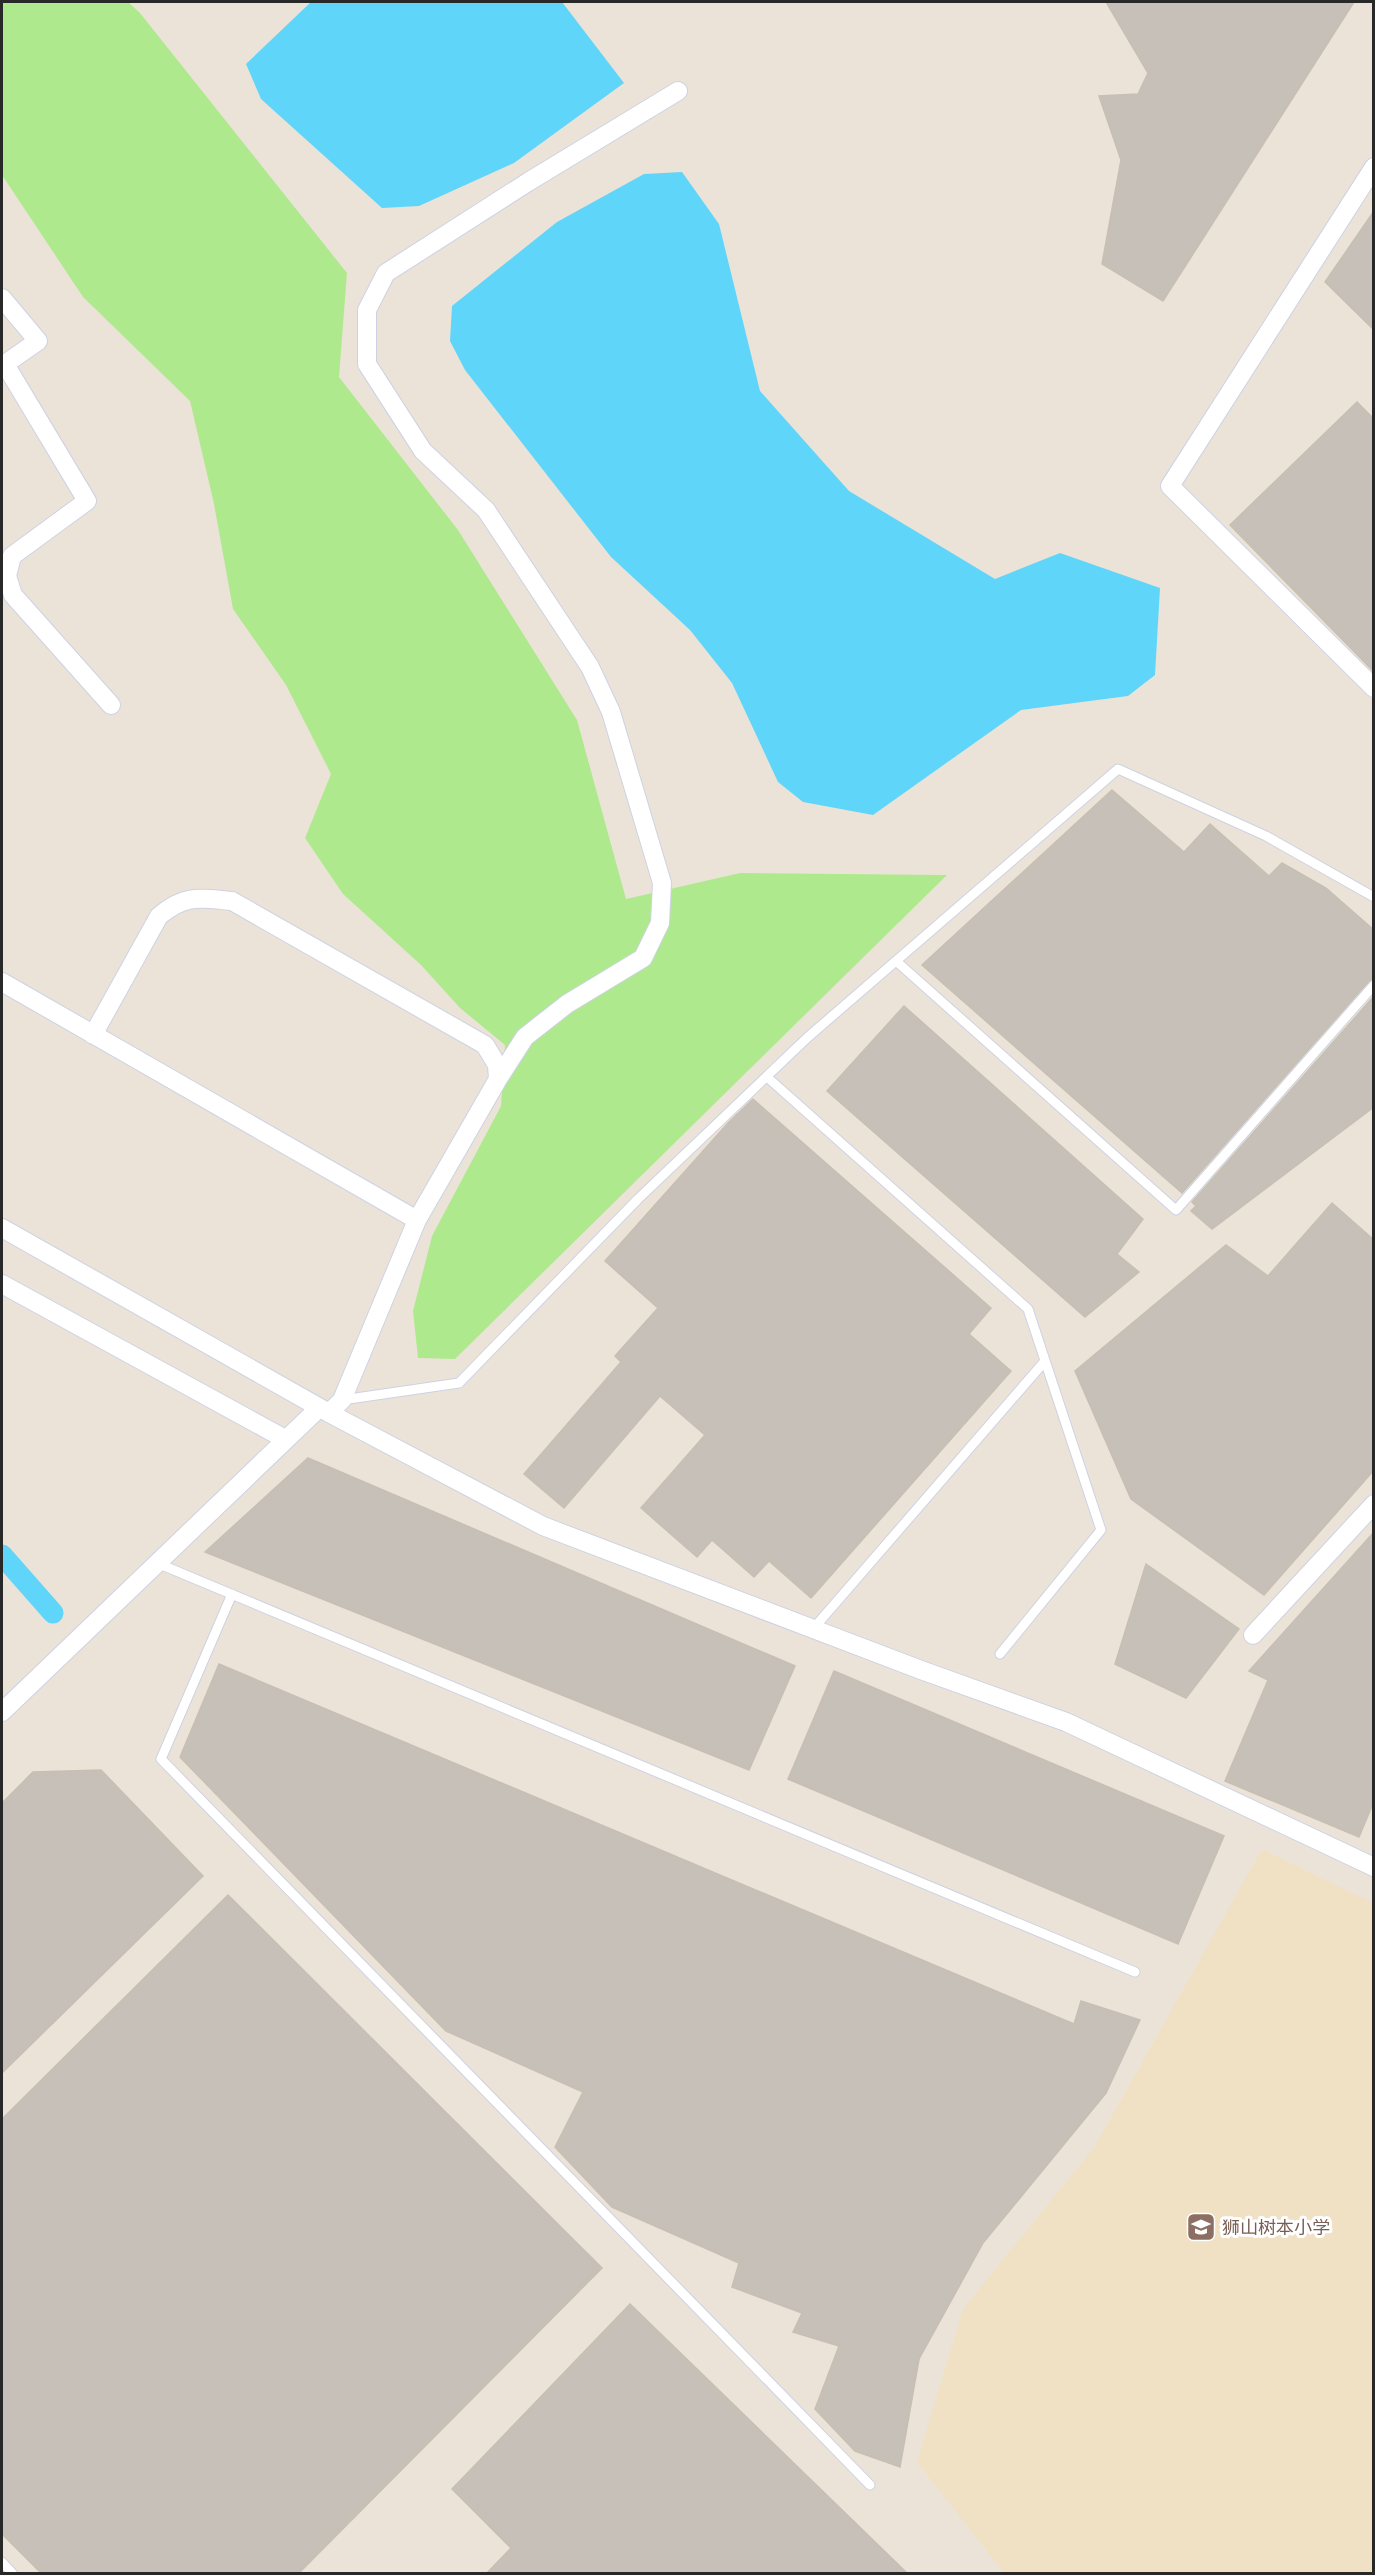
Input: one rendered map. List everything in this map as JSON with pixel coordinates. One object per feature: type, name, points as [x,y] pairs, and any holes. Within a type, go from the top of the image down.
[{"type":"street","points":[[2,1712],[285,1439],[330,1407],[417,1220],[498,1079],[525,1037],[567,1004],[642,958],[660,923],[663,884],[611,712],[590,668],[486,510],[423,451],[367,364],[367,310],[386,273],[528,182],[678,92]]},
{"type":"street","points":[[1374,167],[1170,486],[1374,688]]},
{"type":"street","points":[[2,298],[38,341],[5,364],[87,501],[12,556],[4,579],[13,595],[111,705]]},
{"type":"street","points":[[93,1035],[159,916],[174,903],[197,898],[232,901],[485,1045],[497,1065],[498,1079]]},
{"type":"street","points":[[2,982],[417,1220]]},
{"type":"street","points":[[2,1228],[543,1526],[1066,1722],[1374,1867]]},
{"type":"street","points":[[2,1284],[285,1439]]},
{"type":"street","points":[[1253,1635],[1374,1504]]},
{"type":"lane","points":[[330,1407],[459,1383],[638,1199],[808,1036],[1118,769],[1266,836],[1374,897]]},
{"type":"lane","points":[[896,961],[1176,1210],[1374,985]]},
{"type":"lane","points":[[766,1077],[1028,1308],[1101,1530],[1000,1653]]},
{"type":"lane","points":[[813,1629],[1045,1361]]},
{"type":"lane","points":[[157,1563],[1135,1972]]},
{"type":"lane","points":[[232,1594],[161,1758],[870,2485]]},
{"type":"lane","points":[[2,2562],[13,2574]]},
{"type":"shaded area","name":"狮山树本小学","points":[[1262,1849],[1373,1903],[1373,2573],[1004,2573],[917,2462],[963,2309],[1095,2146]]},
{"type":"green space","points":[[2,2],[128,2],[140,13],[347,273],[339,377],[458,530],[577,720],[626,899],[740,873],[947,875],[455,1359],[418,1358],[413,1311],[432,1236],[501,1106],[505,1045],[460,1008],[421,965],[343,894],[305,838],[331,774],[286,685],[233,609],[214,504],[190,401],[83,297],[2,175]]},
{"type":"water","points":[[311,2],[562,2],[624,83],[514,163],[419,206],[382,208],[261,99],[246,64]]},
{"type":"water","points":[[682,172],[719,224],[760,391],[849,491],[995,579],[1060,553],[1160,588],[1155,675],[1128,696],[1021,710],[873,815],[803,802],[778,782],[732,683],[690,630],[611,557],[465,370],[450,341],[452,306],[557,222],[644,174]]},
{"type":"building","points":[[1106,2],[1354,2],[1163,301],[1102,264],[1121,160],[1099,96],[1138,94],[1148,73]]},
{"type":"building","points":[[1374,211],[1374,330],[1325,282]]},
{"type":"building","points":[[1357,402],[1374,419],[1374,672],[1230,525]]},
{"type":"building","points":[[1112,790],[1184,852],[1210,824],[1269,876],[1282,863],[1326,888],[1374,930],[1374,978],[1182,1193],[922,965]]},
{"type":"building","points":[[1374,996],[1374,1107],[1212,1229],[1191,1211],[1196,1206],[1192,1202]]},
{"type":"building","points":[[904,1006],[1143,1219],[1117,1254],[1139,1272],[1085,1317],[827,1091]]},
{"type":"building","points":[[753,1099],[991,1308],[969,1334],[1011,1371],[811,1598],[769,1561],[754,1577],[712,1540],[697,1557],[641,1508],[705,1435],[660,1396],[564,1508],[524,1474],[621,1362],[615,1356],[658,1308],[605,1261],[728,1123]]},
{"type":"building","points":[[1332,1203],[1374,1240],[1374,1470],[1264,1595],[1131,1499],[1075,1371],[1226,1245],[1268,1276]]},
{"type":"building","points":[[308,1458],[795,1666],[749,1770],[205,1552]]},
{"type":"building","points":[[1374,1532],[1374,1801],[1359,1837],[1225,1781],[1268,1680],[1249,1671]]},
{"type":"building","points":[[1146,1564],[1239,1629],[1186,1698],[1115,1664]]},
{"type":"building","points":[[219,1664],[1074,2024],[1081,2001],[1140,2020],[1106,2093],[983,2243],[919,2359],[900,2467],[855,2451],[815,2409],[839,2346],[793,2332],[802,2313],[732,2287],[739,2263],[612,2207],[555,2147],[583,2092],[446,2031],[180,1757]]},
{"type":"building","points":[[834,1671],[1224,1836],[1178,1944],[788,1779]]},
{"type":"building","points":[[101,1770],[203,1876],[2,2073],[2,1803],[33,1772]]},
{"type":"building","points":[[228,1895],[602,2268],[298,2574],[42,2574],[2,2534],[2,2119]]},
{"type":"building","points":[[630,2304],[908,2574],[486,2574],[511,2548],[452,2489]]},
{"type":"waterway","points":[[2,1555],[53,1613]]},
{"type":"place","name":"狮山树本小学","points":[[1201,2227]]}]
